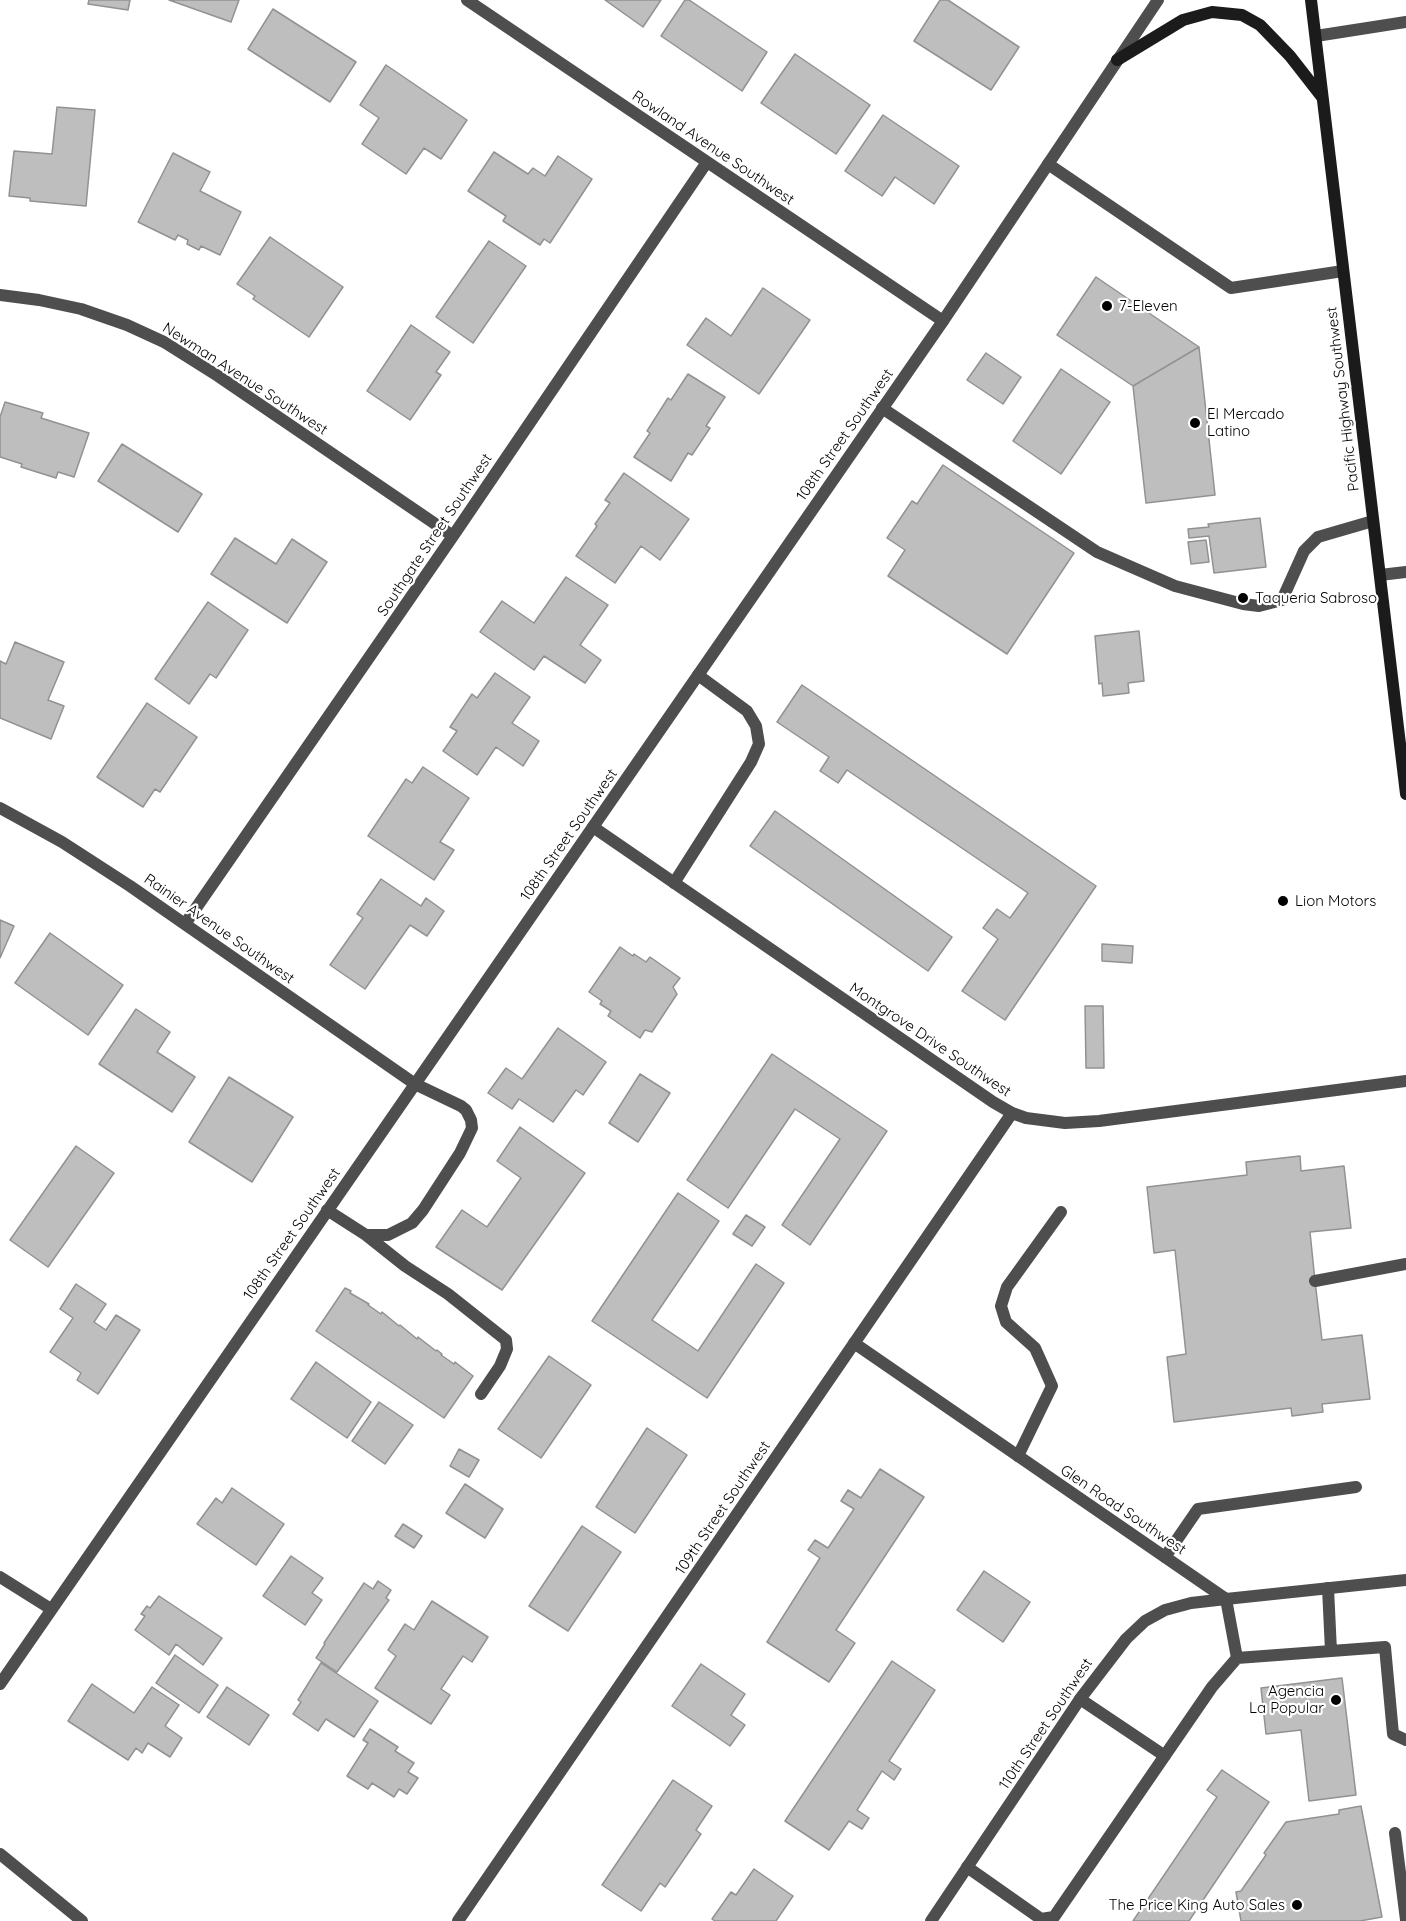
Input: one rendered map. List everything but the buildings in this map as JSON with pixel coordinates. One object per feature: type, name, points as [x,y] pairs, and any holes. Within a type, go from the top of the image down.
[{"type":"main road","name":"Pacific Highway Southwest","points":[[1311,0],[1406,794]]},
{"type":"main road","points":[[1117,60],[1183,20],[1212,12],[1242,15],[1260,25],[1268,33],[1290,56],[1324,99]]},
{"type":"street","name":"108th Street Southwest","points":[[0,1684],[943,321],[1158,0]]},
{"type":"street","name":"Rowland Avenue Southwest","points":[[474,2],[943,321]]},
{"type":"street","points":[[1316,36],[1406,22]]},
{"type":"street","name":"Southgate Street Southwest","points":[[185,924],[453,536],[707,162]]},
{"type":"street","points":[[1048,164],[1231,288],[1343,271]]},
{"type":"street","name":"Newman Avenue Southwest","points":[[0,295],[81,309],[127,325],[164,342],[218,376],[453,536]]},
{"type":"street","points":[[882,408],[1097,552],[1175,586],[1244,604],[1259,606],[1282,600],[1304,551],[1318,537],[1373,521]]},
{"type":"street","points":[[1380,574],[1406,572]]},
{"type":"street","points":[[674,883],[751,762],[759,744],[756,726],[747,711],[698,675]]},
{"type":"street","name":"Rainier Avenue Southwest","points":[[0,808],[89,859],[415,1084],[466,1110],[472,1128],[460,1153],[423,1210],[412,1223],[388,1235],[366,1235]]},
{"type":"street","name":"Montgrove Drive Southwest","points":[[592,827],[1012,1113],[1042,1121],[1085,1123],[1406,1081]]},
{"type":"street","name":"109th Street Southwest","points":[[458,1921],[1012,1113]]},
{"type":"street","points":[[327,1210],[448,1294],[507,1340],[507,1349],[500,1366],[481,1394]]},
{"type":"street","points":[[1018,1456],[1052,1386],[1035,1348],[1006,1322],[1001,1306],[1007,1287],[1061,1212]]},
{"type":"street","points":[[1315,1281],[1406,1264]]},
{"type":"street","name":"Glen Road Southwest","points":[[854,1343],[1226,1599]]},
{"type":"street","points":[[1165,1557],[1198,1509],[1356,1487]]},
{"type":"street","points":[[0,1576],[51,1609]]},
{"type":"street","points":[[1236,1658],[1226,1599],[1406,1580]]},
{"type":"street","points":[[1328,1588],[1331,1651]]},
{"type":"street","name":"110th Street Southwest","points":[[931,1921],[1080,1699],[1114,1652],[1133,1631],[1158,1614],[1173,1608],[1226,1599]]},
{"type":"street","points":[[967,1867],[1041,1919],[1054,1917],[1212,1687],[1236,1658],[1384,1647],[1393,1734],[1406,1740]]},
{"type":"street","points":[[1080,1699],[1164,1756]]},
{"type":"street","points":[[1395,1833],[1406,1920]]},
{"type":"street","points":[[0,1854],[82,1921]]},
{"type":"place","name":"7-Eleven","points":[[1107,306]]},
{"type":"place","name":"El Mercado Latino","points":[[1195,423]]},
{"type":"place","name":"Taqueria Sabroso","points":[[1243,598]]},
{"type":"place","name":"Lion Motors","points":[[1283,901]]},
{"type":"place","name":"Agencia La Popular","points":[[1336,1700]]},
{"type":"place","name":"The Price King Auto Sales","points":[[1297,1905]]}]
